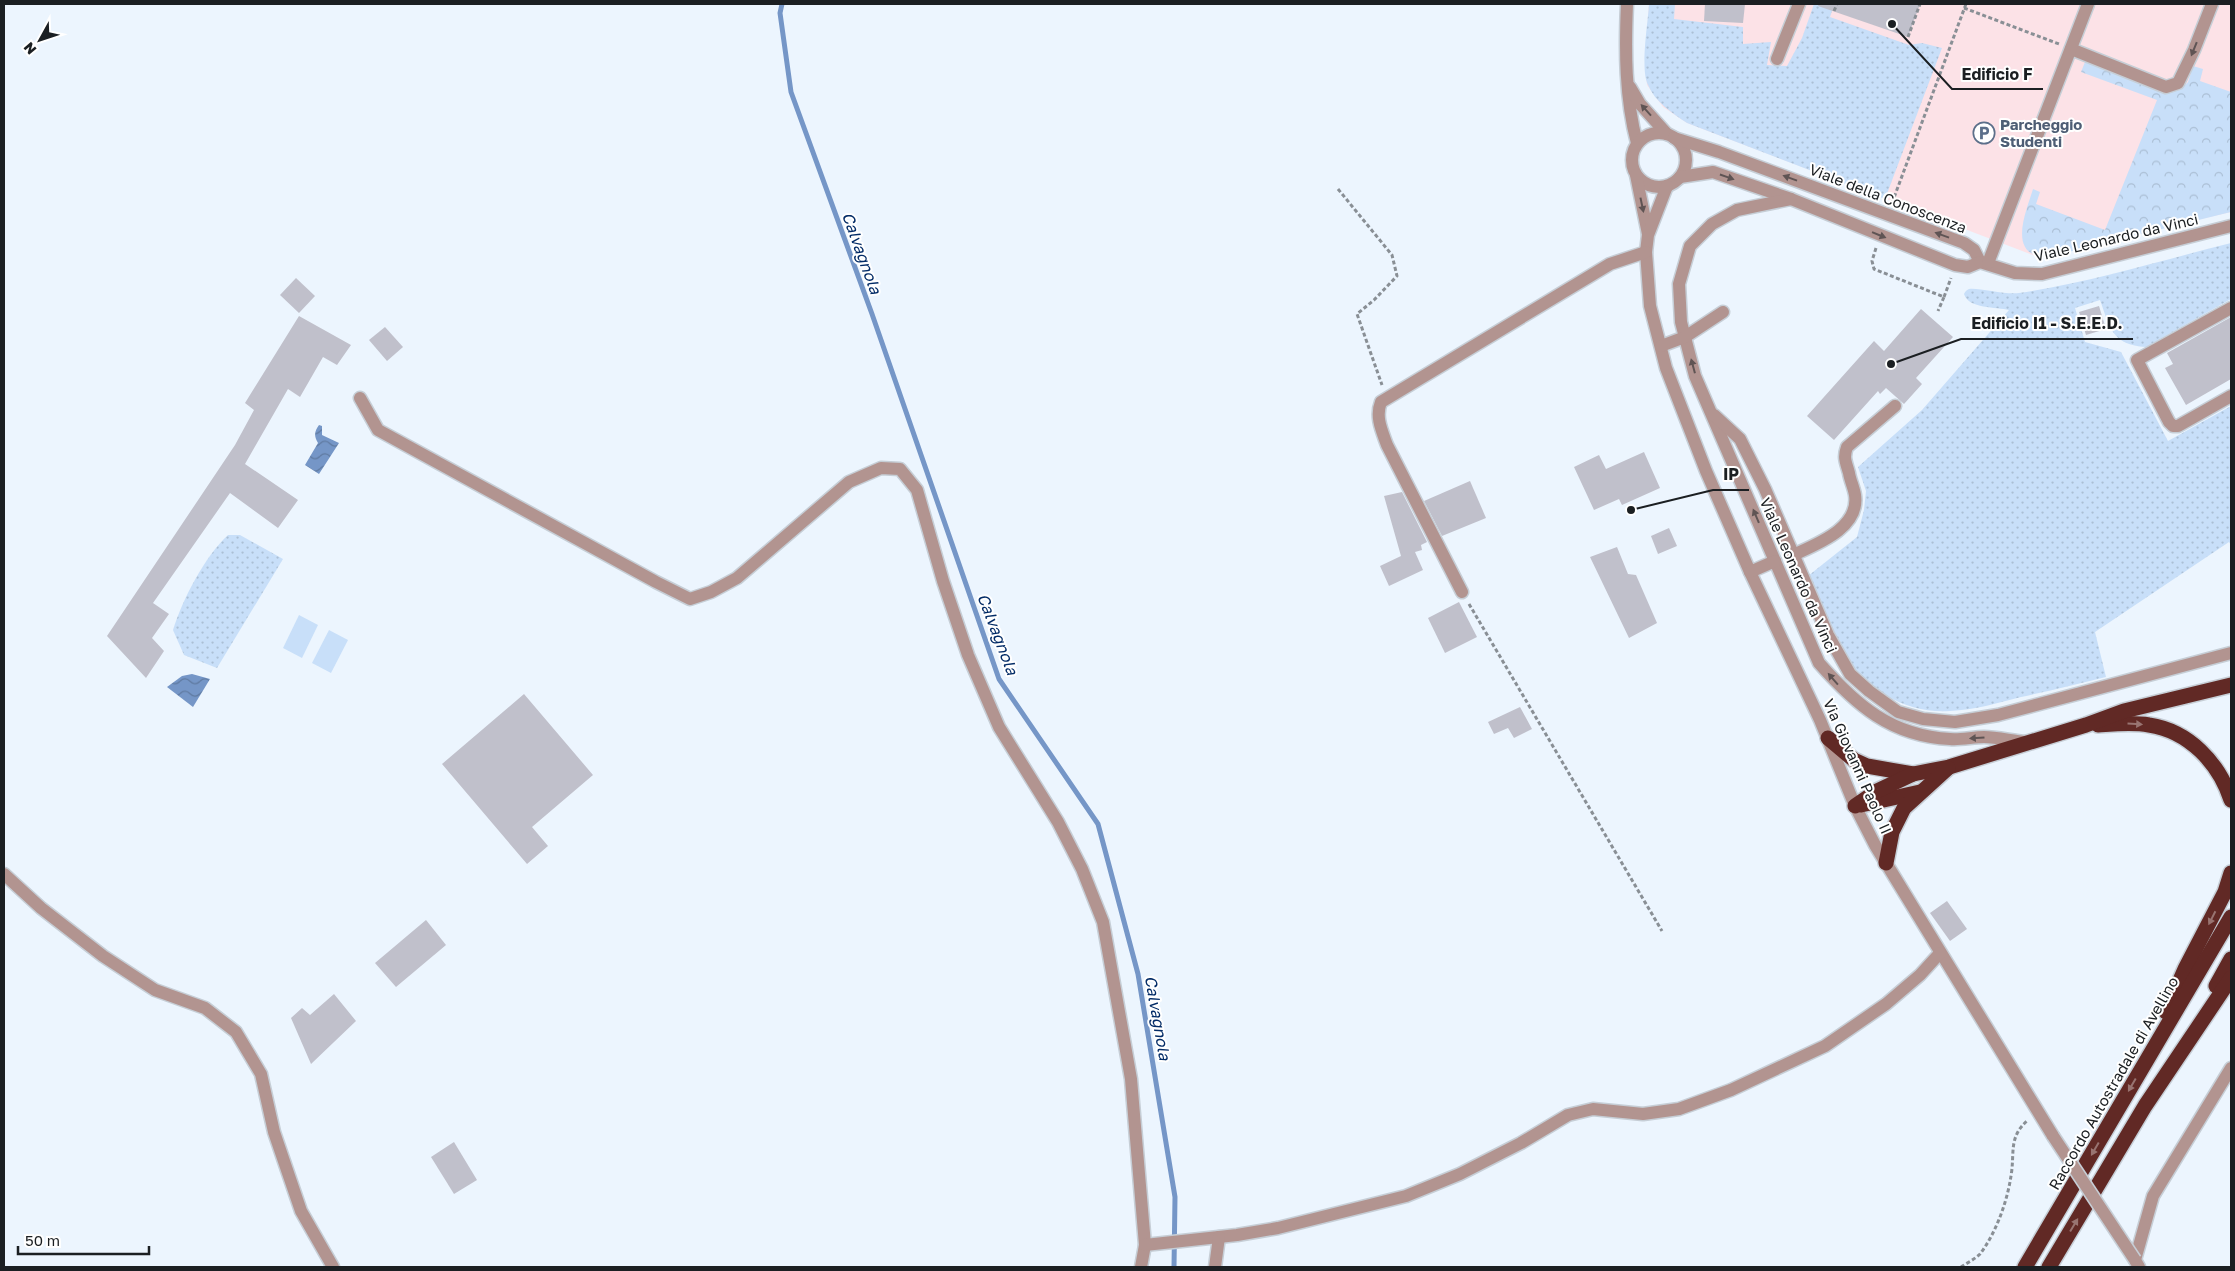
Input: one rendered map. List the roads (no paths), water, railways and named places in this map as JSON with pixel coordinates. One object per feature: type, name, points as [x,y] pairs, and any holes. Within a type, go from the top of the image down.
[{"type":"highway","points":[[1855,806],[1877,791],[1913,774],[1948,767],[2086,725],[2124,711],[2231,685]]},
{"type":"highway","points":[[2086,725],[2149,725],[2184,738],[2200,750],[2214,766],[2227,788],[2231,800]]},
{"type":"highway","points":[[1828,738],[1854,760],[1867,766],[1913,774]]},
{"type":"highway","points":[[1886,863],[1892,832],[1904,808],[1948,767]]},
{"type":"highway","points":[[1855,806],[1920,792]]},
{"type":"highway","points":[[2149,1057],[2185,969],[2225,892],[2231,873]]},
{"type":"highway","name":"Raccordo Autostradale di Avellino","points":[[2026,1267],[2231,917]]},
{"type":"highway","points":[[2049,1267],[2231,959]]},
{"type":"highway","points":[[2146,1105],[2231,978]]},
{"type":"street","points":[[1627,4],[1625,35],[1630,117],[1638,142]]},
{"type":"street","points":[[1777,59],[1799,4]]},
{"type":"street","points":[[1680,177],[1713,172],[1791,199],[1956,265],[1968,267],[1984,263],[2088,4]]},
{"type":"street","points":[[2071,49],[2166,87],[2178,83],[2212,4]]},
{"type":"street","points":[[1628,84],[1640,104],[1680,144],[1686,161],[1680,177],[1667,186],[1650,186],[1636,175],[1631,159],[1638,142],[1651,134],[1670,136]]},
{"type":"street","name":"Viale della Conoscenza","points":[[1670,136],[1719,152],[1964,244],[1974,250],[1984,263]]},
{"type":"street","name":"Via Giovanni Paolo II","points":[[1636,175],[1648,234]]},
{"type":"street","name":"Via Giovanni Paolo II","points":[[1667,186],[1648,234],[1646,252],[1650,306],[1666,368],[1706,470],[1750,572],[1828,738],[1855,806],[1886,863],[1940,953],[1997,1042],[2052,1136],[2137,1263]]},
{"type":"street","name":"Viale Leonardo da Vinci","points":[[1791,199],[1737,210],[1712,224],[1690,246],[1679,284],[1681,322],[1695,376],[1710,412],[1819,663],[1842,689],[1864,710],[1903,730],[1950,739],[1985,737],[2026,742]]},
{"type":"street","name":"Viale Leonardo da Vinci","points":[[1984,263],[2015,273],[2042,274],[2169,240],[2231,226]]},
{"type":"street","points":[[1462,592],[1387,445],[1379,421],[1378,409],[1381,402],[1610,264],[1646,252]]},
{"type":"street","points":[[2231,308],[2137,360],[2169,422],[2173,426],[2178,426],[2231,396]]},
{"type":"street","points":[[1661,346],[1685,337],[1723,312]]},
{"type":"street","points":[[360,398],[378,430],[690,599],[711,592],[737,578],[849,482],[881,468],[900,469],[917,490],[943,582],[968,655],[999,727],[1058,822],[1082,869],[1103,922],[1131,1079],[1151,1244],[1142,1267]]},
{"type":"street","points":[[1793,556],[1834,534],[1848,521],[1854,507],[1855,494],[1843,457],[1847,447],[1895,406]]},
{"type":"street","points":[[1710,412],[1740,439],[1765,489],[1828,635],[1850,674],[1869,692],[1898,712],[1924,719],[1955,722],[1998,714],[2231,653]]},
{"type":"street","points":[[1750,572],[1775,561]]},
{"type":"street","points":[[4,874],[41,908],[103,956],[155,990],[204,1008],[236,1032],[261,1074],[274,1132],[301,1211],[333,1267]]},
{"type":"street","points":[[1151,1244],[1278,1228],[1406,1196],[1460,1174],[1521,1143],[1568,1115],[1593,1109],[1643,1114],[1679,1109],[1731,1090],[1825,1046],[1886,1004],[1920,975],[1940,953]]},
{"type":"street","points":[[2137,1263],[2153,1196],[2231,1068]]},
{"type":"street","points":[[1215,1267],[1216,1237]]},
{"type":"water","points":[[319,425],[322,426],[322,435],[339,443],[319,474],[305,465],[318,443],[315,434]]},
{"type":"water","points":[[192,674],[210,679],[193,707],[167,687],[182,676]]},
{"type":"waterway","name":"Calvagnola","points":[[782,4],[780,13],[791,92],[872,314],[999,679],[1098,824],[1138,974],[1175,1197],[1174,1267]]},
{"type":"place","name":"Edificio F","points":[[1892,24]]},
{"type":"place","name":"Parcheggio Studenti","points":[[1984,133]]},
{"type":"place","name":"Edificio I1 - S.E.E.D.","points":[[1891,364]]},
{"type":"place","name":"IP","points":[[1631,510]]}]
